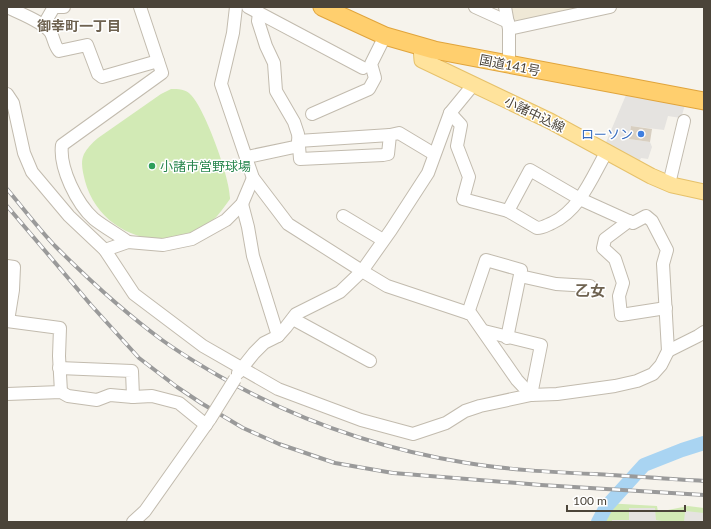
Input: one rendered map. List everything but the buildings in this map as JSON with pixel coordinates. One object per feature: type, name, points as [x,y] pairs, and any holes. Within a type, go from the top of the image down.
[{"type":"highway","name":"国道141号","points":[[327,8],[385,36],[421,47],[704,101]]},
{"type":"main road","name":"小諸中込線","points":[[421,47],[422,60],[550,121],[651,176],[669,184],[704,192]]},
{"type":"street","points":[[7,7],[43,26],[50,33],[58,51],[88,44],[98,74],[102,77],[158,61]]},
{"type":"street","points":[[43,26],[54,7],[64,7]]},
{"type":"street","points":[[128,242],[93,218],[77,198],[68,179],[62,145],[162,73],[140,7]]},
{"type":"street","points":[[236,7],[233,33],[221,84],[253,178],[288,224],[386,286],[471,314],[517,380],[531,395]]},
{"type":"street","points":[[248,7],[363,68]]},
{"type":"street","points":[[475,7],[509,26],[610,7]]},
{"type":"street","points":[[505,7],[509,26],[509,65]]},
{"type":"street","points":[[259,13],[258,21],[266,46],[274,63],[276,91],[294,122],[299,144],[300,159],[388,154],[390,135]]},
{"type":"street","points":[[312,114],[369,90],[375,78],[371,64],[385,36]]},
{"type":"street","points":[[133,522],[146,511],[208,422],[242,368],[254,353],[264,343],[278,336],[296,314],[340,292],[362,271],[428,173],[450,113],[472,85]]},
{"type":"street","points":[[7,94],[13,103],[24,153],[32,172],[43,187],[69,216],[105,250],[134,294],[203,346],[278,388],[321,406],[361,420],[413,434],[446,423],[465,411],[480,406],[531,395],[557,394],[637,381],[652,374],[661,365],[668,351],[663,264],[667,250],[652,221],[646,216],[633,223],[580,199],[530,170],[508,211]]},
{"type":"street","points":[[450,113],[461,125],[457,146],[469,177],[463,199],[508,211],[537,228],[542,228],[562,218],[580,199],[607,151]]},
{"type":"street","points":[[669,184],[684,121]]},
{"type":"street","points":[[247,157],[299,144],[399,133],[434,154]]},
{"type":"street","points":[[105,250],[128,242],[163,245],[192,239],[226,220],[242,204],[253,178]]},
{"type":"street","points":[[242,204],[248,226],[252,256],[278,336]]},
{"type":"street","points":[[343,216],[383,240]]},
{"type":"street","points":[[629,221],[605,239],[603,248],[615,259],[623,283],[619,296],[621,315],[666,308]]},
{"type":"street","points":[[468,313],[486,260],[522,270],[507,338]]},
{"type":"street","points":[[7,266],[14,267],[13,290],[8,321],[60,328],[59,362],[61,392]]},
{"type":"street","points":[[520,276],[556,284],[590,286]]},
{"type":"street","points":[[293,319],[370,361]]},
{"type":"street","points":[[484,332],[541,345],[531,395]]},
{"type":"street","points":[[668,351],[704,332]]},
{"type":"street","points":[[59,362],[132,371],[133,397]]},
{"type":"street","points":[[7,394],[61,392],[68,396],[97,400],[110,395],[133,397],[152,396],[179,404],[208,422]]},
{"type":"shaded area","points":[[506,7],[594,7],[508,22]]},
{"type":"shaded area","points":[[626,95],[685,105],[681,118],[668,116],[664,130],[631,126],[629,139],[650,142],[652,147],[648,159],[641,158],[638,164],[604,147]]},
{"type":"shaded area","points":[[629,508],[655,508],[656,520],[668,522],[612,522],[612,520],[629,520]]},
{"type":"shaded area","points":[[685,511],[704,513],[704,522],[684,522]]},
{"type":"green space","name":"小諸市営野球場","points":[[171,89],[182,90],[189,93],[203,114],[222,161],[230,199],[215,219],[195,232],[176,238],[156,239],[138,236],[120,228],[105,216],[93,200],[85,181],[82,161],[84,154],[98,138],[161,94]]},
{"type":"green space","points":[[605,503],[657,506],[658,512],[688,506],[704,508],[704,522],[596,522]]},
{"type":"waterway","points":[[598,522],[606,507],[644,465],[704,443]]},
{"type":"railway","points":[[7,189],[55,246],[107,295],[162,340],[197,363],[248,392],[308,419],[339,431],[402,450],[467,463],[530,470],[704,481]]},
{"type":"railway","points":[[7,206],[91,305],[139,358],[201,403],[243,428],[279,444],[335,463],[393,473],[541,485],[704,495]]},
{"type":"place","name":"ローソン","points":[[641,134]]},
{"type":"place","name":"小諸市営野球場","points":[[152,166]]},
{"type":"district","name":"御幸町一丁目","points":[[79,25]]},
{"type":"district","name":"乙女","points":[[590,290]]}]
